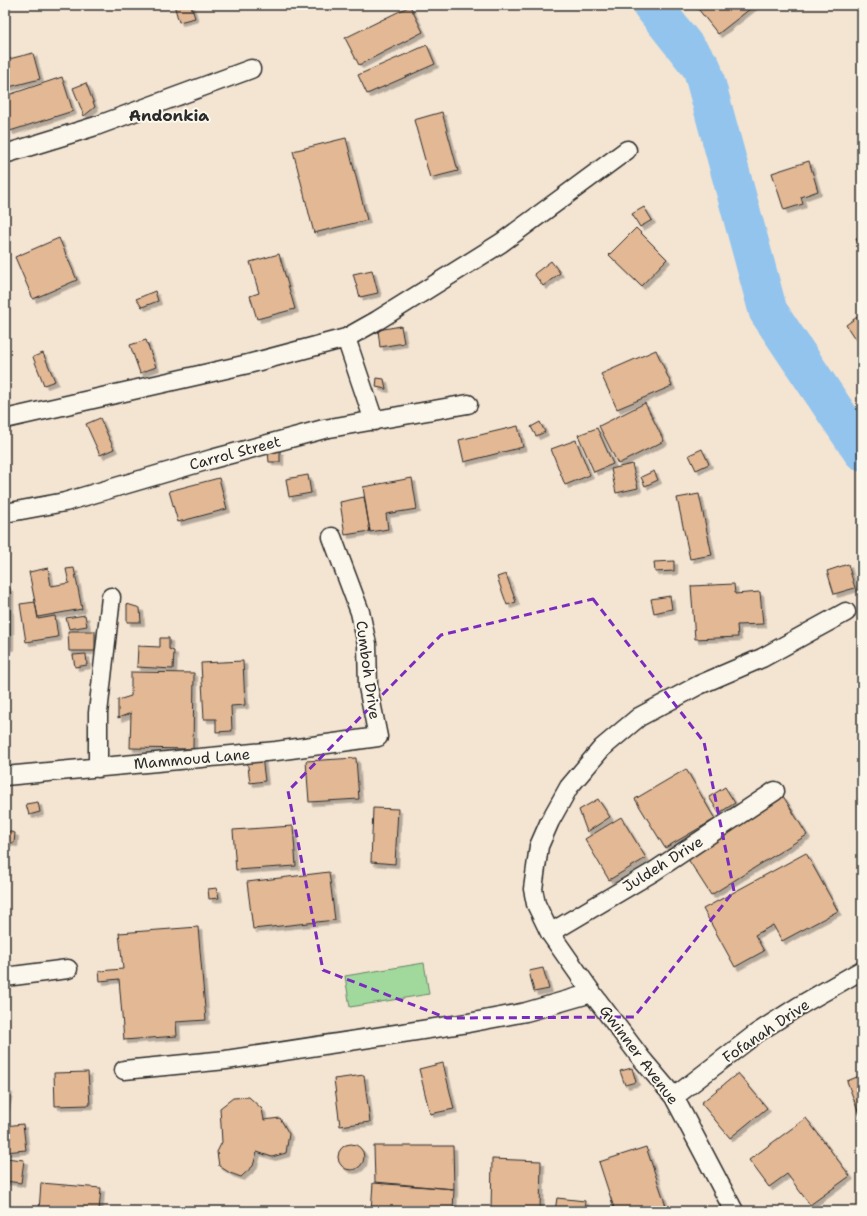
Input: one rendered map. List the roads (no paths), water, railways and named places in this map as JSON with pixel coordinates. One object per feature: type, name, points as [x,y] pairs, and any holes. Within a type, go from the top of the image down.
[{"type":"street","points":[[5,154],[96,126],[251,69]]},
{"type":"street","points":[[5,419],[248,364],[346,338],[378,320],[501,243],[627,150]]},
{"type":"street","points":[[346,338],[374,421]]},
{"type":"street","name":"Carrol Street","points":[[5,513],[65,502],[212,459],[324,429],[468,404]]},
{"type":"street","name":"Cumboh Drive","points":[[332,537],[360,612],[367,644],[368,687],[378,737]]},
{"type":"street","points":[[98,768],[98,713],[111,597]]},
{"type":"street","name":"Gwinner Avenue","points":[[734,1211],[674,1097],[641,1058],[592,993],[550,933],[536,904],[533,888],[539,846],[550,821],[569,787],[602,748],[639,717],[699,685],[762,658],[846,612]]},
{"type":"street","name":"Mammoud Lane","points":[[5,776],[276,751],[378,737]]},
{"type":"street","name":"Juldeh Drive","points":[[550,933],[653,872],[775,791]]},
{"type":"street","points":[[5,977],[68,969]]},
{"type":"street","name":"Fofanah Drive","points":[[674,1097],[758,1033],[799,1006],[862,970]]},
{"type":"street","points":[[124,1070],[226,1060],[468,1023],[526,1012],[592,993]]},
{"type":"waterway","points":[[652,5],[702,68],[768,311],[862,451]]},
{"type":"district","name":"Andonkia","points":[[169,115]]}]
